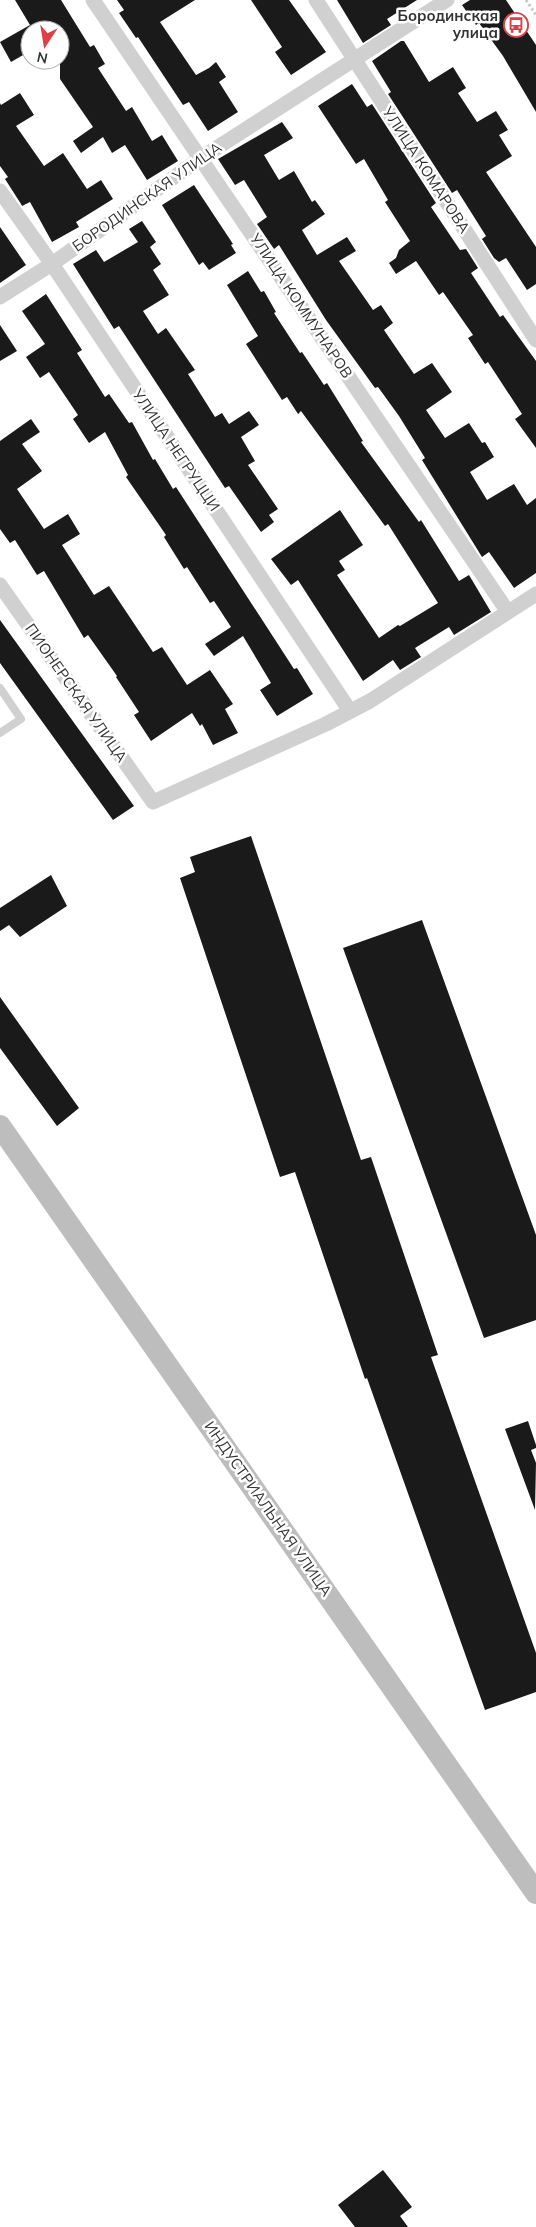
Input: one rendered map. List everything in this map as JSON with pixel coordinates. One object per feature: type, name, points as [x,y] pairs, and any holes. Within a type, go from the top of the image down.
[{"type":"main road","name":"ИНДУСТРИАЛЬНАЯ УЛИЦА","points":[[0,1126],[536,1893]]},
{"type":"street","name":"УЛИЦА КОММУНАРОВ","points":[[93,0],[508,612]]},
{"type":"street","name":"УЛИЦА КОМАРОВА","points":[[316,0],[536,340]]},
{"type":"street","name":"БОРОДИНСКАЯ УЛИЦА","points":[[0,297],[52,264],[201,158],[447,0]]},
{"type":"street","name":"УЛИЦА НЕГРУЦЦИ","points":[[0,191],[52,264],[350,711]]},
{"type":"street","name":"ПИОНЕРСКАЯ УЛИЦА","points":[[0,584],[153,802],[326,724],[350,711]]},
{"type":"street","points":[[350,711],[370,701],[536,594]]},
{"type":"lane","points":[[0,688],[21,719],[0,733]]},
{"type":"path","points":[[526,0],[536,15]]},
{"type":"building","points":[[15,0],[61,0],[90,47],[94,45],[105,64],[98,68],[126,111],[132,107],[152,141],[162,135],[178,161],[147,180],[125,145],[112,153],[103,137],[81,153],[73,141],[93,127],[60,79],[60,70],[70,70],[70,20],[27,20]]},
{"type":"building","points":[[117,0],[195,0],[160,22],[196,75],[216,62],[226,77],[219,82],[238,112],[208,131],[189,102],[183,105],[138,37],[136,38],[119,13],[124,10]]},
{"type":"building","points":[[251,0],[289,0],[326,52],[291,75],[275,52],[282,47]]},
{"type":"building","points":[[337,0],[417,0],[387,19],[391,25],[363,43]]},
{"type":"building","points":[[470,0],[506,0],[536,45],[536,112],[503,56],[479,23],[476,25],[462,5]]},
{"type":"building","points":[[20,31],[20,57],[11,62],[0,42]]},
{"type":"building","points":[[401,41],[404,41],[429,82],[453,67],[466,88],[458,93],[477,122],[496,111],[508,130],[499,135],[512,156],[486,172],[536,247],[536,284],[527,290],[506,258],[499,262],[494,258],[482,239],[486,236],[457,190],[452,193],[388,94],[391,92],[372,61]]},
{"type":"building","points":[[352,84],[367,107],[372,104],[436,203],[431,207],[460,250],[466,249],[478,268],[471,273],[500,317],[503,315],[536,361],[536,448],[515,419],[522,414],[488,362],[485,364],[468,338],[473,335],[443,292],[439,295],[416,261],[396,274],[389,263],[396,258],[399,250],[410,241],[385,202],[388,200],[364,159],[356,164],[318,106]]},
{"type":"building","points":[[20,93],[34,115],[16,126],[44,166],[63,153],[87,189],[101,180],[113,199],[76,222],[79,227],[52,242],[30,202],[22,206],[5,179],[8,177],[0,166],[0,103],[1,105]]},
{"type":"building","points":[[282,122],[293,138],[264,155],[279,180],[294,171],[312,202],[315,200],[325,214],[302,230],[317,255],[347,237],[356,251],[339,261],[373,310],[381,305],[393,323],[384,330],[414,374],[432,363],[452,392],[426,410],[445,438],[469,423],[482,443],[485,442],[494,457],[470,472],[487,500],[514,484],[527,505],[536,498],[536,573],[514,588],[489,552],[482,557],[422,460],[425,458],[399,416],[378,387],[375,388],[326,320],[279,245],[274,249],[257,224],[267,217],[244,180],[235,185],[218,159]]},
{"type":"building","points":[[194,185],[233,244],[231,245],[236,253],[209,270],[203,262],[199,265],[162,205]]},
{"type":"building","points":[[142,221],[156,242],[150,247],[161,264],[153,270],[169,295],[143,311],[158,334],[166,328],[195,370],[188,374],[215,417],[222,413],[229,424],[249,411],[259,425],[241,437],[255,461],[248,465],[278,509],[269,515],[274,522],[261,532],[229,486],[225,488],[119,326],[114,329],[73,264],[96,250],[104,262],[138,242],[129,229]]},
{"type":"building","points":[[0,227],[26,265],[0,283]]},
{"type":"building","points":[[248,271],[261,292],[264,291],[276,312],[274,313],[300,353],[302,352],[324,385],[327,383],[363,441],[361,442],[419,522],[421,520],[459,581],[469,575],[491,612],[454,635],[449,627],[415,648],[421,657],[400,670],[393,660],[363,681],[298,580],[291,585],[271,559],[340,510],[363,545],[339,561],[345,570],[337,575],[379,638],[438,603],[388,524],[385,526],[301,411],[298,414],[287,397],[282,400],[246,344],[258,336],[227,285]]},
{"type":"building","points":[[46,294],[82,350],[77,353],[105,397],[109,394],[129,423],[132,422],[153,460],[155,459],[173,489],[176,487],[294,669],[297,668],[313,694],[277,716],[260,690],[271,683],[243,636],[214,656],[205,644],[231,627],[214,601],[210,603],[187,567],[184,569],[164,537],[166,535],[126,477],[128,475],[105,432],[89,443],[73,419],[78,415],[49,372],[40,378],[26,357],[45,344],[22,311]]},
{"type":"building","points":[[0,325],[17,351],[0,361]]},
{"type":"building","points":[[31,419],[40,432],[22,444],[42,471],[17,489],[44,529],[68,514],[80,534],[62,545],[94,595],[109,586],[153,652],[162,647],[187,685],[210,670],[233,704],[225,709],[238,733],[213,745],[202,724],[200,726],[192,713],[151,741],[134,715],[139,712],[117,676],[88,635],[84,638],[44,571],[37,575],[15,540],[10,543],[0,529],[0,441]]},
{"type":"building","points":[[0,620],[134,806],[113,820],[0,663]]},
{"type":"building","points":[[251,836],[361,1160],[371,1157],[438,1355],[431,1357],[536,1653],[536,1692],[485,1710],[367,1378],[365,1379],[295,1172],[280,1177],[180,878],[195,872],[190,857]]},
{"type":"building","points":[[51,875],[67,906],[20,937],[9,925],[0,931],[0,908]]},
{"type":"building","points":[[422,920],[536,1235],[536,1320],[484,1338],[343,948]]},
{"type":"building","points":[[0,997],[79,1108],[57,1126],[0,1048]]},
{"type":"building","points":[[528,1421],[536,1445],[536,1448],[531,1450],[536,1463],[535,1510],[505,1429]]},
{"type":"building","points":[[383,2170],[412,2207],[400,2216],[408,2227],[355,2227],[338,2205]]},
{"type":"place","name":"Бородинская улица","points":[[516,25]]}]
